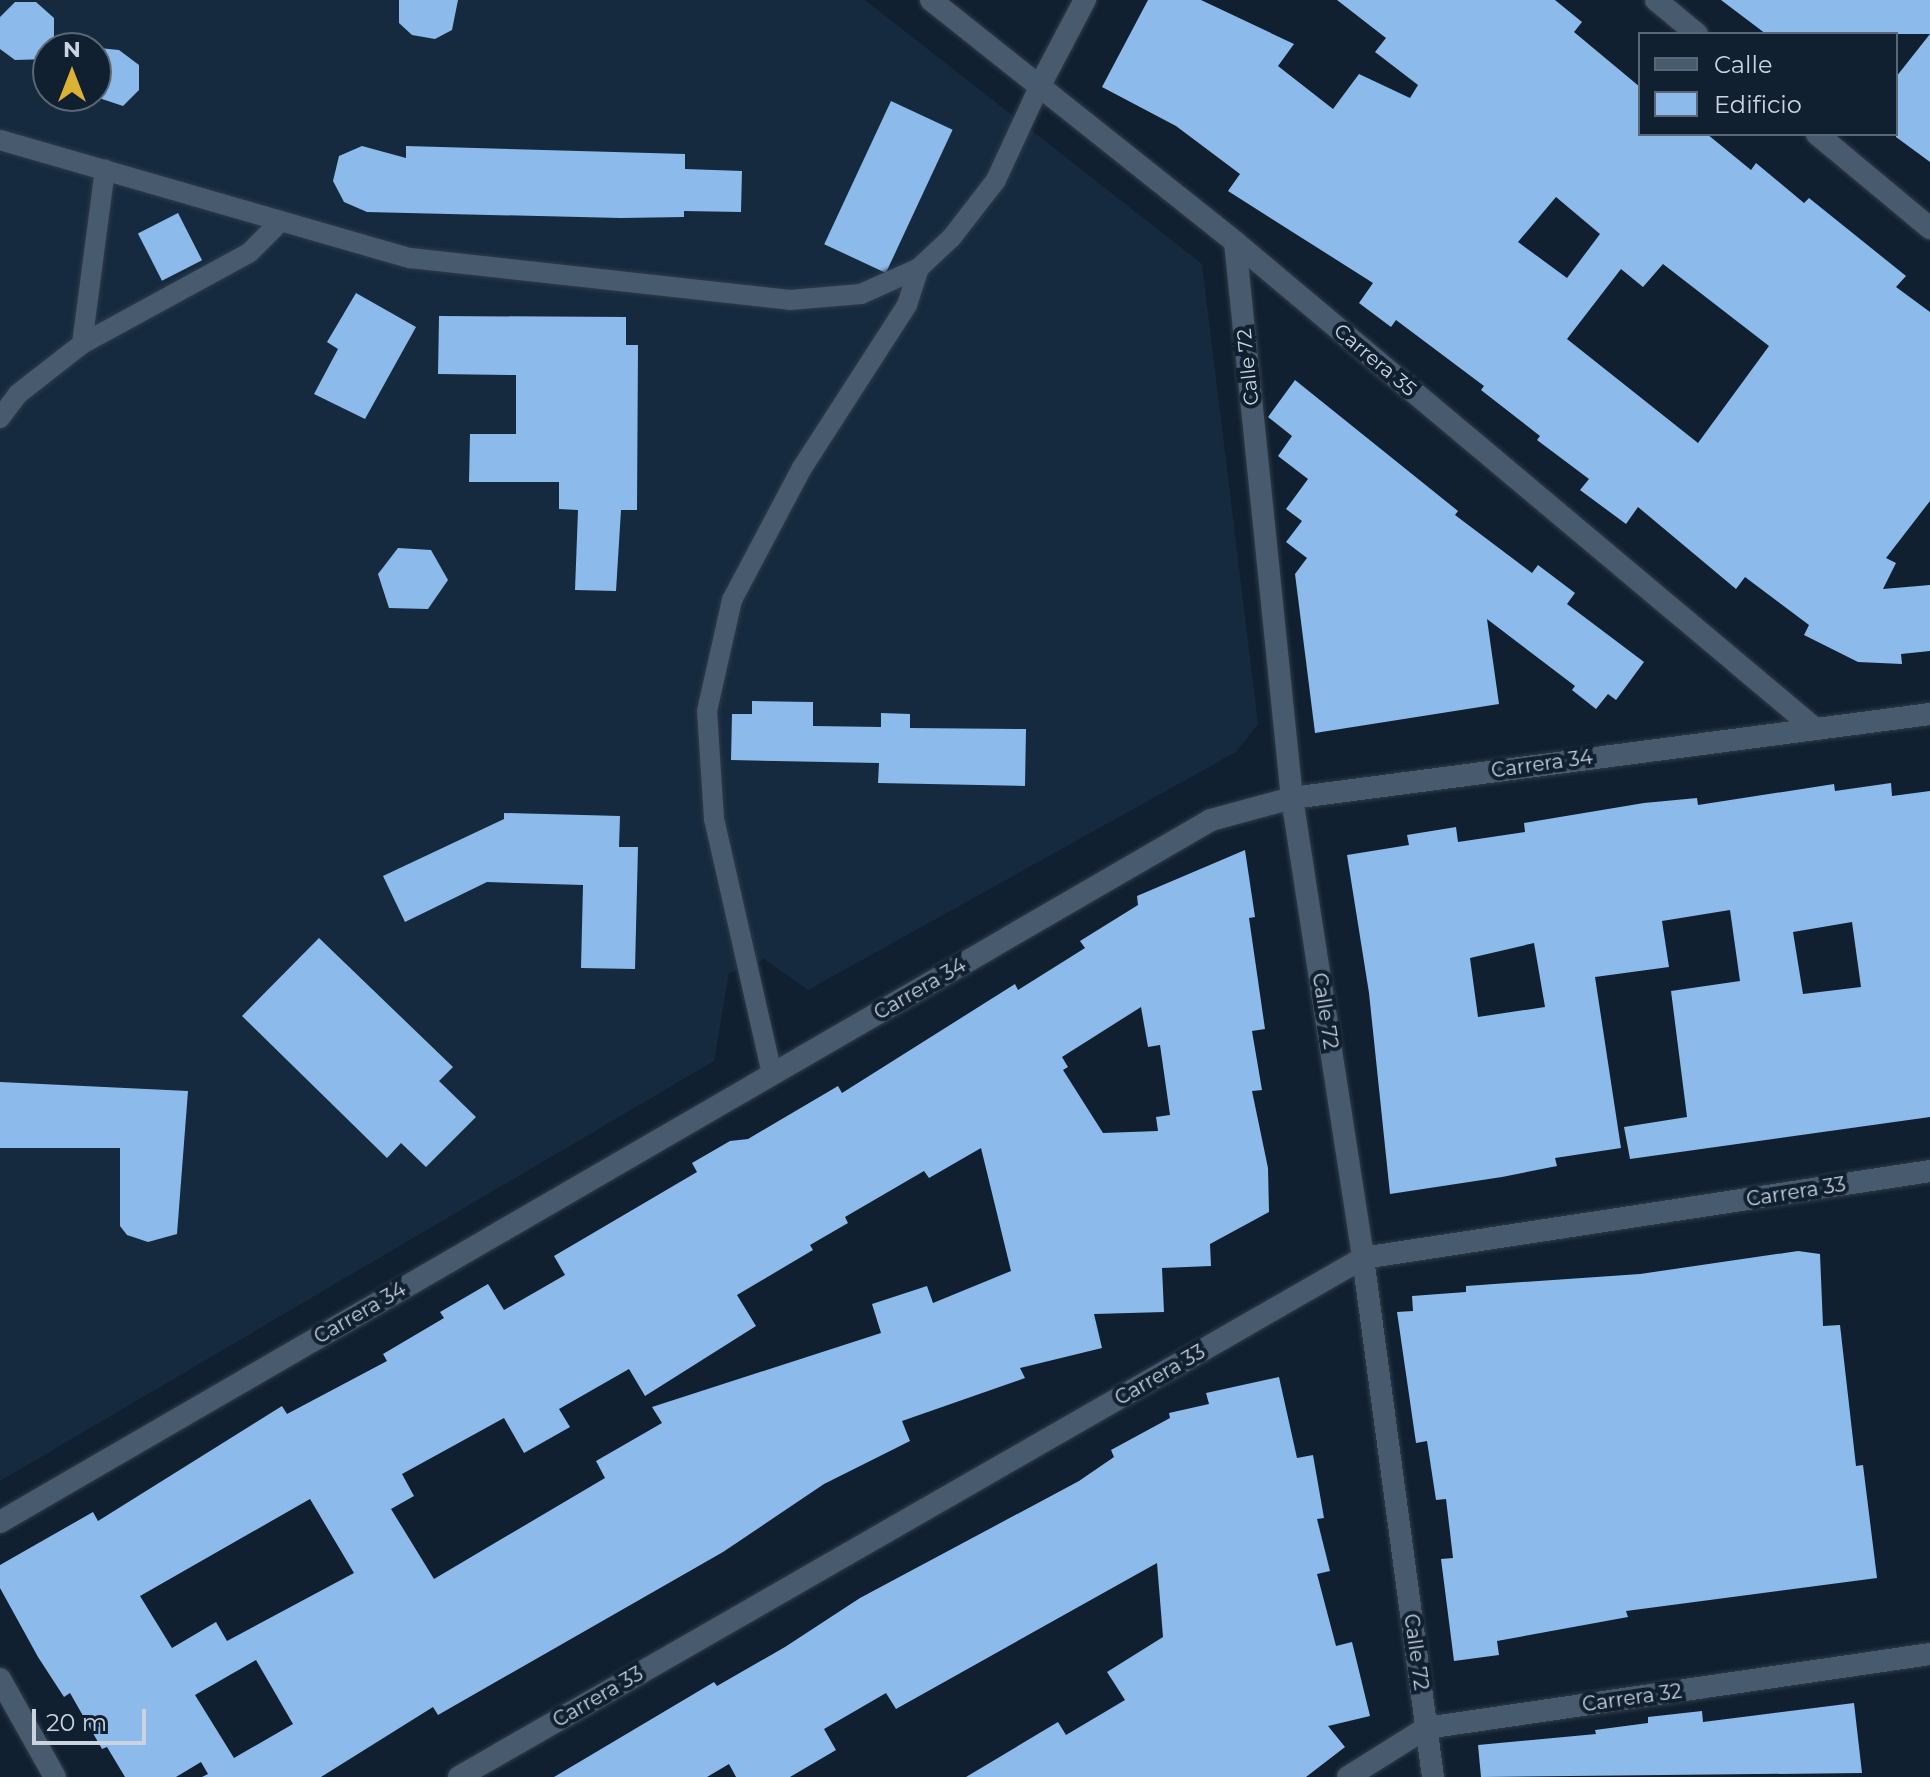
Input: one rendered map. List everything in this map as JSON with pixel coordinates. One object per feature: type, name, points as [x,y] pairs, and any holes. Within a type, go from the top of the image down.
[{"type":"street","name":"Carrera 35","points":[[931,0],[1038,89],[1235,242],[1813,727]]},
{"type":"street","points":[[1038,89],[1085,0]]},
{"type":"street","points":[[1656,0],[1695,32]]},
{"type":"street","points":[[1819,136],[1930,228]]},
{"type":"street","name":"Calle 72","points":[[1235,242],[1292,798],[1363,1258],[1433,1777]]},
{"type":"street","name":"Carrera 34","points":[[0,1522],[1211,820],[1292,798],[1930,714]]},
{"type":"street","name":"Carrera 33","points":[[459,1777],[1363,1258],[1930,1171]]},
{"type":"street","name":"Carrera 32","points":[[1348,1777],[1426,1728],[1930,1654]]},
{"type":"street","points":[[0,1679],[55,1777]]},
{"type":"lane","points":[[0,140],[410,258],[790,300],[861,294],[919,268],[952,237],[996,180],[1038,89]]},
{"type":"lane","points":[[82,344],[105,170]]},
{"type":"lane","points":[[0,418],[18,394],[82,344],[249,253],[281,221]]},
{"type":"lane","points":[[772,1074],[714,819],[707,711],[732,600],[802,468],[907,305],[919,268]]},
{"type":"shaded area","points":[[0,0],[865,0],[1202,264],[1258,724],[1236,752],[808,990],[764,959],[729,973],[714,1061],[0,1481]]},
{"type":"building","points":[[399,0],[458,0],[452,30],[435,39],[412,35],[399,23]]},
{"type":"building","points":[[1148,0],[1201,0],[1294,44],[1278,66],[1333,109],[1359,74],[1410,98],[1418,85],[1375,52],[1386,38],[1337,0],[1555,0],[1582,22],[1574,32],[1638,85],[1638,136],[1709,136],[1751,170],[1756,163],[1804,203],[1809,198],[1906,276],[1896,287],[1930,312],[1930,501],[1886,558],[1896,563],[1883,589],[1930,585],[1930,651],[1901,654],[1902,664],[1858,662],[1804,635],[1809,625],[1745,577],[1736,589],[1638,507],[1626,524],[1580,490],[1589,479],[1537,440],[1540,436],[1481,390],[1484,386],[1396,320],[1391,327],[1359,303],[1373,283],[1228,191],[1240,174],[1176,126],[1102,87]],"holes":[[[1556,197],[1600,234],[1567,278],[1518,242]],[[1663,264],[1769,346],[1698,443],[1567,339],[1621,269],[1643,287]]]},
{"type":"building","points":[[1721,0],[1930,0],[1930,34],[1763,32]]},
{"type":"building","points":[[15,2],[36,2],[54,18],[54,32],[32,32],[32,59],[15,60],[0,49],[0,17]]},
{"type":"building","points":[[1930,34],[1930,162],[1896,137],[1898,74]]},
{"type":"building","points":[[112,49],[119,50],[139,65],[139,90],[123,106],[112,102]]},
{"type":"building","points":[[891,101],[953,130],[886,273],[824,244]]},
{"type":"building","points":[[362,146],[406,158],[406,146],[685,154],[685,169],[742,171],[741,212],[684,211],[684,217],[621,218],[367,212],[344,202],[333,181],[339,156]]},
{"type":"building","points":[[178,213],[202,260],[162,281],[138,233]]},
{"type":"building","points":[[356,293],[416,327],[365,419],[314,394],[338,349],[327,342]]},
{"type":"building","points":[[439,316],[626,317],[626,345],[638,345],[637,510],[621,510],[616,591],[575,590],[578,510],[559,509],[559,482],[469,482],[470,434],[516,434],[516,375],[438,374]]},
{"type":"building","points":[[1295,380],[1458,511],[1455,515],[1532,573],[1538,565],[1575,593],[1567,604],[1644,662],[1616,700],[1608,694],[1596,709],[1572,690],[1575,686],[1487,619],[1499,704],[1315,733],[1295,574],[1307,558],[1286,542],[1302,521],[1286,509],[1308,479],[1278,456],[1292,436],[1268,417]]},
{"type":"building","points":[[398,548],[431,550],[448,580],[428,609],[389,608],[378,574]]},
{"type":"building","points":[[752,701],[813,702],[813,726],[881,727],[881,713],[910,714],[910,728],[1026,729],[1025,786],[878,783],[879,763],[731,760],[732,714],[752,714]]},
{"type":"building","points":[[1891,783],[1892,796],[1930,791],[1930,1117],[1630,1159],[1624,1127],[1687,1117],[1671,991],[1740,981],[1730,910],[1662,921],[1669,967],[1595,977],[1621,1148],[1555,1158],[1557,1166],[1502,1177],[1390,1194],[1369,993],[1347,855],[1409,845],[1407,835],[1456,827],[1458,842],[1525,832],[1524,823],[1644,803],[1697,798],[1698,805],[1834,784],[1835,791]],"holes":[[[1852,922],[1861,987],[1803,994],[1793,932]],[[1534,943],[1545,1007],[1478,1017],[1470,958]]]},
{"type":"building","points":[[504,813],[620,816],[619,847],[638,847],[635,969],[581,968],[583,885],[487,882],[405,922],[383,876],[504,819]]},
{"type":"building","points":[[1245,850],[1255,917],[1249,918],[1265,1029],[1252,1031],[1262,1090],[1252,1091],[1268,1168],[1269,1212],[1210,1244],[1211,1266],[1162,1268],[1164,1312],[1094,1314],[1102,1348],[1020,1368],[1025,1378],[902,1421],[910,1441],[824,1484],[723,1552],[438,1715],[433,1707],[321,1777],[202,1777],[208,1774],[201,1762],[176,1777],[125,1777],[107,1747],[102,1749],[70,1693],[64,1697],[38,1657],[0,1588],[0,1565],[93,1512],[98,1521],[282,1406],[287,1414],[387,1361],[383,1354],[444,1318],[440,1312],[488,1284],[504,1310],[565,1275],[554,1256],[697,1172],[692,1163],[730,1141],[748,1139],[838,1086],[842,1093],[1015,984],[1018,990],[1085,948],[1080,941],[1138,905],[1137,896]],"holes":[[[1141,1007],[1148,1047],[1160,1045],[1170,1115],[1156,1117],[1158,1131],[1103,1133],[1063,1070],[1068,1067],[1062,1057]],[[981,1148],[1011,1271],[933,1303],[927,1286],[872,1304],[881,1333],[652,1407],[662,1423],[596,1461],[605,1478],[434,1579],[391,1509],[414,1496],[402,1474],[504,1418],[524,1453],[570,1427],[559,1409],[629,1369],[645,1396],[756,1326],[737,1295],[813,1250],[810,1245],[848,1223],[845,1217],[924,1171],[929,1178]],[[310,1499],[354,1573],[227,1641],[216,1622],[172,1648],[140,1596]],[[256,1660],[293,1724],[234,1758],[195,1695]]]},
{"type":"building","points":[[319,938],[453,1067],[439,1081],[476,1117],[426,1167],[401,1143],[387,1158],[242,1016]]},
{"type":"building","points":[[0,1082],[188,1091],[177,1234],[148,1242],[127,1235],[120,1226],[120,1148],[0,1148]]},
{"type":"building","points":[[1798,1251],[1820,1254],[1823,1326],[1840,1325],[1856,1466],[1863,1465],[1877,1578],[1626,1611],[1628,1617],[1497,1641],[1499,1655],[1454,1661],[1441,1559],[1453,1558],[1446,1499],[1436,1500],[1427,1441],[1416,1443],[1397,1312],[1413,1311],[1412,1296],[1466,1292],[1466,1286],[1640,1274]]},
{"type":"building","points":[[1279,1377],[1297,1458],[1313,1455],[1324,1518],[1317,1519],[1330,1571],[1317,1574],[1336,1646],[1352,1642],[1370,1716],[1328,1726],[1345,1747],[1306,1777],[966,1777],[1058,1722],[1066,1735],[1125,1700],[1107,1672],[1163,1637],[1157,1563],[896,1709],[886,1693],[824,1729],[836,1750],[790,1777],[736,1777],[729,1764],[707,1777],[554,1777],[714,1682],[717,1686],[785,1647],[860,1598],[1079,1481],[1114,1457],[1111,1450],[1170,1418],[1169,1413],[1209,1404],[1206,1393]]},
{"type":"building","points":[[1854,1703],[1862,1773],[1481,1777],[1478,1745],[1596,1734],[1595,1730],[1648,1723],[1648,1717],[1702,1711],[1703,1722]]}]
